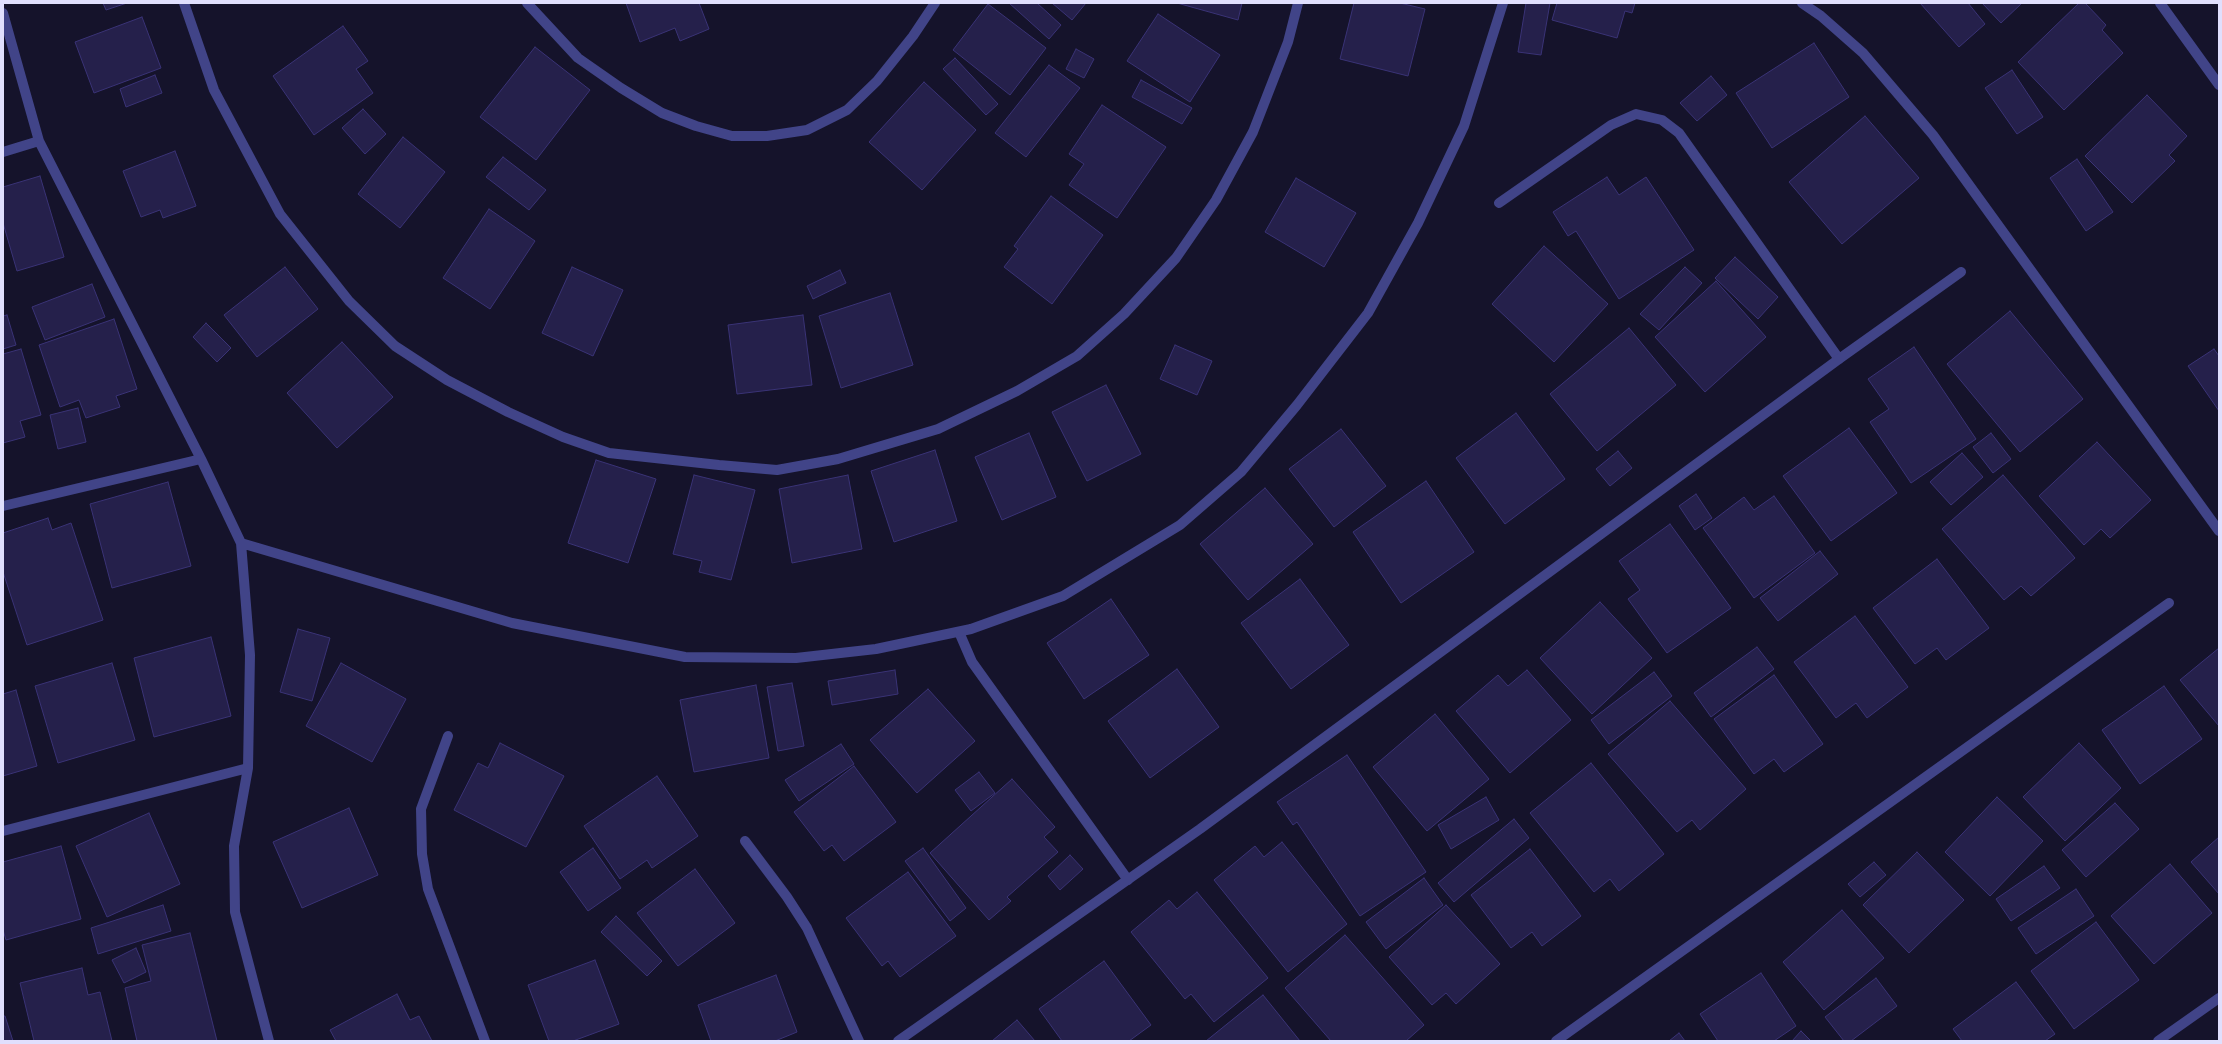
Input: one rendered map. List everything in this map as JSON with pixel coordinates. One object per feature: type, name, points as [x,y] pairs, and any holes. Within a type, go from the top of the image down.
[{"type":"street","points":[[184,3],[214,90],[280,214],[349,302],[395,346],[447,380],[508,412],[563,437],[609,453],[777,470],[838,459],[938,429],[1017,391],[1077,356],[1124,314],[1176,258],[1216,200],[1253,132],[1288,42],[1298,3]]},
{"type":"street","points":[[527,3],[578,58],[621,88],[662,112],[696,126],[732,136],[767,136],[807,130],[847,110],[877,81],[913,36],[935,3]]},
{"type":"street","points":[[241,543],[512,623],[685,657],[796,658],[876,649],[959,632],[1063,596],[1180,525],[1241,472],[1297,405],[1368,313],[1418,224],[1464,126],[1503,3]]},
{"type":"street","points":[[1802,3],[1821,16],[1863,53],[1933,135],[2219,531]]},
{"type":"street","points":[[2160,3],[2219,85]]},
{"type":"street","points":[[3,13],[39,141],[201,459],[241,543],[250,655],[248,768],[234,846],[235,912],[269,1041]]},
{"type":"street","points":[[1499,204],[1611,125],[1636,114],[1662,120],[1678,133],[1839,359]]},
{"type":"street","points":[[3,152],[39,141]]},
{"type":"street","points":[[898,1041],[1128,880],[1839,359],[1961,272]]},
{"type":"street","points":[[3,506],[201,459]]},
{"type":"street","points":[[1556,1041],[2169,603]]},
{"type":"street","points":[[959,632],[972,662],[1128,880]]},
{"type":"street","points":[[448,736],[421,809],[422,854],[428,889],[485,1041]]},
{"type":"street","points":[[3,831],[248,768]]},
{"type":"street","points":[[745,841],[787,897],[807,928],[859,1041]]},
{"type":"street","points":[[2158,1041],[2219,998]]},
{"type":"building","points":[[103,3],[127,3],[106,10]]},
{"type":"building","points":[[626,3],[699,3],[709,29],[680,41],[675,28],[640,42]]},
{"type":"building","points":[[1009,3],[1037,3],[1061,25],[1049,39]]},
{"type":"building","points":[[1052,3],[1086,3],[1072,20]]},
{"type":"building","points":[[1177,3],[1242,3],[1238,20]]},
{"type":"building","points":[[1354,3],[1400,3],[1425,9],[1408,76],[1340,59]]},
{"type":"building","points":[[1526,3],[1550,3],[1541,55],[1518,52]]},
{"type":"building","points":[[1557,3],[1635,3],[1632,13],[1625,11],[1617,38],[1552,20]]},
{"type":"building","points":[[1920,3],[1968,3],[1985,24],[1959,47]]},
{"type":"building","points":[[1982,3],[2022,3],[2001,23]]},
{"type":"building","points":[[2079,3],[2085,3],[2106,25],[2102,30],[2123,53],[2064,110],[2018,62]]},
{"type":"building","points":[[988,4],[1046,48],[1010,95],[953,50]]},
{"type":"building","points":[[1158,14],[1220,55],[1190,102],[1127,61]]},
{"type":"building","points":[[142,17],[161,68],[94,93],[75,42]]},
{"type":"building","points":[[343,26],[368,61],[356,69],[373,93],[314,135],[273,76]]},
{"type":"building","points":[[1814,43],[1849,97],[1772,148],[1736,93]]},
{"type":"building","points":[[535,47],[590,90],[536,160],[480,117]]},
{"type":"building","points":[[1076,49],[1094,59],[1084,78],[1066,69]]},
{"type":"building","points":[[955,58],[998,104],[986,115],[943,69]]},
{"type":"building","points":[[1049,65],[1080,88],[1026,157],[995,133]]},
{"type":"building","points":[[2012,70],[2043,117],[2017,134],[1985,88]]},
{"type":"building","points":[[155,75],[162,93],[126,107],[120,89]]},
{"type":"building","points":[[1711,76],[1727,95],[1697,121],[1680,103]]},
{"type":"building","points":[[1141,80],[1192,108],[1182,124],[1132,97]]},
{"type":"building","points":[[924,82],[976,130],[922,190],[869,142]]},
{"type":"building","points":[[2147,95],[2187,136],[2169,155],[2175,161],[2132,203],[2085,156]]},
{"type":"building","points":[[1102,105],[1166,147],[1117,218],[1069,185],[1084,164],[1069,154]]},
{"type":"building","points":[[363,109],[386,134],[365,154],[342,128]]},
{"type":"building","points":[[1865,116],[1919,178],[1842,244],[1789,182]]},
{"type":"building","points":[[403,137],[445,172],[400,228],[358,194]]},
{"type":"building","points":[[175,151],[196,206],[163,218],[160,210],[141,217],[123,171]]},
{"type":"building","points":[[503,157],[546,190],[529,210],[486,177]]},
{"type":"building","points":[[2077,159],[2113,212],[2086,231],[2050,178]]},
{"type":"building","points":[[40,176],[64,257],[17,271],[3,223],[3,187]]},
{"type":"building","points":[[1607,177],[1619,195],[1646,177],[1694,250],[1619,299],[1576,231],[1568,236],[1553,212]]},
{"type":"building","points":[[1296,178],[1356,213],[1324,267],[1265,232]]},
{"type":"building","points":[[1051,196],[1103,235],[1052,304],[1004,267],[1018,249],[1014,246]]},
{"type":"building","points":[[489,209],[535,241],[490,309],[443,278]]},
{"type":"building","points":[[1544,246],[1608,304],[1554,362],[1492,304]]},
{"type":"building","points":[[1735,257],[1778,297],[1758,319],[1715,278]]},
{"type":"building","points":[[285,267],[318,309],[257,357],[224,315]]},
{"type":"building","points":[[572,267],[623,290],[593,356],[542,333]]},
{"type":"building","points":[[1685,267],[1702,283],[1659,330],[1640,314]]},
{"type":"building","points":[[840,270],[846,283],[813,299],[807,286]]},
{"type":"building","points":[[1716,281],[1766,337],[1705,392],[1655,337]]},
{"type":"building","points":[[92,284],[105,317],[45,340],[32,307]]},
{"type":"building","points":[[890,293],[913,365],[841,388],[819,316]]},
{"type":"building","points":[[2010,311],[2083,399],[2020,452],[1947,364]]},
{"type":"building","points":[[7,315],[16,345],[3,349],[3,316]]},
{"type":"building","points":[[803,315],[812,385],[737,394],[728,325]]},
{"type":"building","points":[[114,319],[137,389],[116,396],[120,407],[86,418],[79,400],[60,407],[39,345]]},
{"type":"building","points":[[206,323],[231,348],[217,362],[193,337]]},
{"type":"building","points":[[1629,328],[1676,385],[1597,451],[1550,394]]},
{"type":"building","points":[[342,342],[393,397],[337,448],[287,393]]},
{"type":"building","points":[[1175,345],[1212,361],[1197,395],[1160,379]]},
{"type":"building","points":[[1914,347],[1976,439],[1911,483],[1870,422],[1889,409],[1868,379]]},
{"type":"building","points":[[21,349],[41,415],[20,421],[25,437],[3,443],[3,354]]},
{"type":"building","points":[[2214,349],[2219,356],[2219,411],[2188,366]]},
{"type":"building","points":[[1106,385],[1141,454],[1087,481],[1052,412]]},
{"type":"building","points":[[78,408],[86,442],[58,449],[50,415]]},
{"type":"building","points":[[1516,413],[1565,479],[1505,524],[1456,458]]},
{"type":"building","points":[[1849,428],[1897,493],[1831,541],[1783,476]]},
{"type":"building","points":[[1341,429],[1386,486],[1334,527],[1289,469]]},
{"type":"building","points":[[1029,433],[1056,497],[1002,520],[975,457]]},
{"type":"building","points":[[1991,433],[2011,459],[1993,473],[1973,447]]},
{"type":"building","points":[[2097,442],[2151,500],[2110,538],[2101,529],[2084,545],[2039,496]]},
{"type":"building","points":[[935,450],[957,521],[894,542],[871,471]]},
{"type":"building","points":[[1618,451],[1632,468],[1610,486],[1596,469]]},
{"type":"building","points":[[1962,453],[1983,477],[1951,505],[1930,482]]},
{"type":"building","points":[[596,460],[656,479],[628,563],[568,543]]},
{"type":"building","points":[[694,475],[755,490],[731,580],[699,572],[702,561],[673,554]]},
{"type":"building","points":[[848,475],[862,549],[792,563],[779,489]]},
{"type":"building","points":[[2003,475],[2075,558],[2031,596],[2021,586],[2004,600],[1942,529]]},
{"type":"building","points":[[1426,481],[1474,552],[1401,603],[1353,532]]},
{"type":"building","points":[[168,482],[191,566],[112,588],[90,504]]},
{"type":"building","points":[[1265,488],[1313,544],[1248,600],[1200,544]]},
{"type":"building","points":[[1696,494],[1712,518],[1695,530],[1679,506]]},
{"type":"building","points":[[1774,496],[1815,553],[1754,598],[1703,528],[1744,497],[1754,510]]},
{"type":"building","points":[[48,518],[52,530],[71,523],[103,620],[27,645],[3,572],[3,533]]},
{"type":"building","points":[[1670,524],[1731,608],[1667,653],[1628,599],[1640,590],[1619,561]]},
{"type":"building","points":[[1820,551],[1838,574],[1778,621],[1760,598]]},
{"type":"building","points":[[1937,559],[1989,628],[1946,660],[1937,648],[1915,664],[1873,608]]},
{"type":"building","points":[[1300,579],[1349,645],[1291,689],[1241,623]]},
{"type":"building","points":[[1111,599],[1149,655],[1084,699],[1047,643]]},
{"type":"building","points":[[1600,602],[1652,658],[1592,714],[1540,658]]},
{"type":"building","points":[[1855,616],[1908,687],[1867,718],[1856,703],[1836,718],[1794,662]]},
{"type":"building","points":[[298,629],[330,638],[312,701],[280,692]]},
{"type":"building","points":[[211,637],[231,716],[154,737],[134,658]]},
{"type":"building","points":[[1757,647],[1774,669],[1711,717],[1694,693]]},
{"type":"building","points":[[2219,648],[2219,726],[2180,680]]},
{"type":"building","points":[[112,663],[135,740],[58,763],[35,686]]},
{"type":"building","points":[[341,663],[406,699],[372,762],[306,726]]},
{"type":"building","points":[[1177,669],[1219,727],[1150,778],[1108,721]]},
{"type":"building","points":[[895,670],[898,694],[832,705],[828,681]]},
{"type":"building","points":[[1527,670],[1571,720],[1510,773],[1456,711],[1498,675],[1508,686]]},
{"type":"building","points":[[1654,672],[1672,696],[1609,744],[1591,720]]},
{"type":"building","points":[[1774,675],[1823,744],[1784,772],[1774,759],[1754,774],[1714,719]]},
{"type":"building","points":[[792,683],[804,746],[778,751],[767,687]]},
{"type":"building","points":[[756,685],[769,758],[694,772],[680,700]]},
{"type":"building","points":[[2164,686],[2202,739],[2140,784],[2102,730]]},
{"type":"building","points":[[928,689],[975,741],[917,793],[870,740]]},
{"type":"building","points":[[16,690],[37,766],[3,776],[3,694]]},
{"type":"building","points":[[1670,701],[1746,789],[1700,830],[1692,820],[1677,832],[1608,754]]},
{"type":"building","points":[[1435,714],[1489,779],[1427,831],[1373,767]]},
{"type":"building","points":[[500,743],[564,776],[526,847],[454,810],[478,763],[488,768]]},
{"type":"building","points":[[2079,743],[2121,788],[2065,841],[2023,797]]},
{"type":"building","points":[[841,744],[854,764],[799,801],[785,780]]},
{"type":"building","points":[[1347,755],[1426,872],[1360,916],[1297,822],[1293,825],[1277,802]]},
{"type":"building","points":[[1591,763],[1664,854],[1619,891],[1610,879],[1594,892],[1530,813]]},
{"type":"building","points":[[854,766],[896,822],[844,861],[832,845],[824,851],[794,812]]},
{"type":"building","points":[[979,772],[995,793],[971,811],[955,790]]},
{"type":"building","points":[[657,776],[698,836],[652,868],[647,860],[620,879],[584,826]]},
{"type":"building","points":[[1012,779],[1055,827],[1044,837],[1058,852],[1007,897],[1011,901],[989,920],[930,853]]},
{"type":"building","points":[[1486,797],[1499,820],[1451,849],[1438,825]]},
{"type":"building","points":[[1997,797],[2043,841],[1990,896],[1945,852]]},
{"type":"building","points":[[2115,803],[2139,829],[2086,877],[2062,850]]},
{"type":"building","points":[[349,808],[378,875],[302,908],[273,842]]},
{"type":"building","points":[[149,813],[180,884],[107,917],[76,846]]},
{"type":"building","points":[[1514,819],[1529,838],[1454,902],[1438,883]]},
{"type":"building","points":[[2219,837],[2219,894],[2191,862]]},
{"type":"building","points":[[1282,842],[1347,924],[1288,972],[1214,880],[1255,846],[1264,857]]},
{"type":"building","points":[[61,846],[81,919],[6,940],[3,930],[3,862]]},
{"type":"building","points":[[593,848],[621,888],[588,911],[560,872]]},
{"type":"building","points":[[923,848],[966,908],[950,921],[905,861]]},
{"type":"building","points":[[1530,849],[1581,916],[1542,946],[1532,932],[1511,948],[1471,895]]},
{"type":"building","points":[[1917,852],[1964,900],[1909,953],[1863,905]]},
{"type":"building","points":[[1070,855],[1083,869],[1060,890],[1048,876]]},
{"type":"building","points":[[1874,862],[1886,875],[1860,897],[1848,884]]},
{"type":"building","points":[[2170,864],[2212,913],[2154,964],[2111,916]]},
{"type":"building","points":[[2044,866],[2060,888],[2011,921],[1996,899]]},
{"type":"building","points":[[695,869],[735,923],[678,966],[637,913]]},
{"type":"building","points":[[908,872],[956,936],[900,977],[888,961],[882,966],[846,918]]},
{"type":"building","points":[[1424,878],[1443,905],[1386,949],[1366,922]]},
{"type":"building","points":[[2076,889],[2094,916],[2036,954],[2018,928]]},
{"type":"building","points":[[1197,892],[1268,978],[1214,1022],[1191,994],[1185,999],[1131,932],[1169,900],[1177,909]]},
{"type":"building","points":[[163,905],[171,931],[98,954],[91,928]]},
{"type":"building","points":[[1446,905],[1500,964],[1456,1004],[1446,993],[1432,1005],[1389,957]]},
{"type":"building","points":[[1842,910],[1884,958],[1824,1010],[1783,962]]},
{"type":"building","points":[[616,916],[662,961],[647,976],[601,932]]},
{"type":"building","points":[[2096,922],[2139,980],[2074,1029],[2031,971]]},
{"type":"building","points":[[190,933],[217,1041],[137,1041],[125,988],[151,981],[142,945]]},
{"type":"building","points":[[1345,935],[1424,1025],[1406,1041],[1331,1041],[1285,988]]},
{"type":"building","points":[[136,948],[146,972],[124,983],[112,960]]},
{"type":"building","points":[[595,960],[619,1024],[573,1041],[549,1041],[528,985]]},
{"type":"building","points":[[1104,961],[1151,1025],[1129,1041],[1062,1041],[1039,1009]]},
{"type":"building","points":[[82,968],[88,995],[100,992],[112,1041],[34,1041],[20,983]]},
{"type":"building","points":[[1761,973],[1796,1026],[1774,1041],[1718,1041],[1700,1014]]},
{"type":"building","points":[[776,975],[797,1032],[775,1041],[711,1041],[698,1005]]},
{"type":"building","points":[[1876,978],[1897,1006],[1851,1041],[1844,1041],[1825,1017]]},
{"type":"building","points":[[2016,982],[2055,1034],[2045,1041],[1962,1041],[1953,1029]]},
{"type":"building","points":[[397,994],[410,1020],[419,1016],[432,1041],[336,1041],[330,1030]]},
{"type":"building","points":[[1263,995],[1300,1041],[1206,1041]]},
{"type":"building","points":[[3,1016],[5,1016],[13,1041],[3,1041]]},
{"type":"building","points":[[1017,1020],[1035,1041],[992,1041]]},
{"type":"building","points":[[1801,1031],[1811,1041],[1792,1041]]},
{"type":"building","points":[[1679,1033],[1685,1041],[1669,1041]]}]
